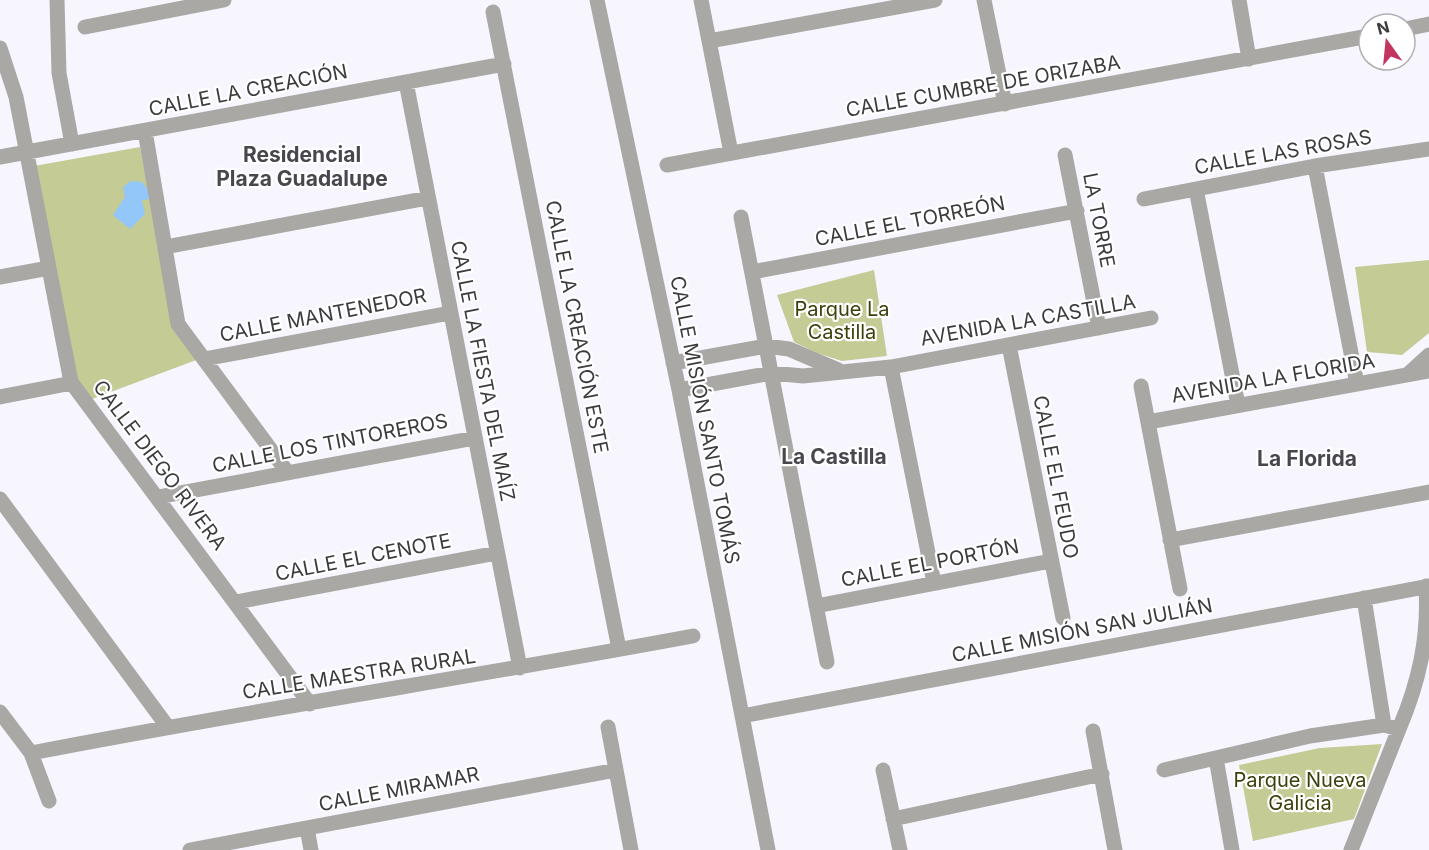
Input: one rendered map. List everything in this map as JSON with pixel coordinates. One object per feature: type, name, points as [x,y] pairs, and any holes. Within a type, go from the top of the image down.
[{"type":"street","points":[[57,0],[59,73],[72,144]]},
{"type":"street","points":[[85,27],[224,0]]},
{"type":"street","name":"CALLE MISIÓN SANTO TOMÁS","points":[[597,0],[680,390],[768,850]]},
{"type":"street","points":[[701,0],[731,153]]},
{"type":"street","points":[[709,40],[935,0]]},
{"type":"street","points":[[984,0],[1005,104]]},
{"type":"street","points":[[1239,0],[1249,59]]},
{"type":"street","name":"CALLE LA CREACIÓN ESTE","points":[[493,12],[619,650]]},
{"type":"street","name":"CALLE CUMBRE DE ORIZABA","points":[[667,165],[1357,38]]},
{"type":"street","name":"CALLE DIEGO RIVERA","points":[[0,48],[16,97],[72,383],[237,602],[310,704]]},
{"type":"street","name":"CALLE LA CREACIÓN","points":[[0,157],[504,64]]},
{"type":"street","name":"CALLE LA FIESTA DEL MAÍZ","points":[[406,82],[520,668]]},
{"type":"street","points":[[145,131],[178,324],[288,473]]},
{"type":"street","name":"CALLE LAS ROSAS","points":[[1144,198],[1315,166],[1429,149]]},
{"type":"street","name":"LA TORRE","points":[[1065,155],[1099,328]]},
{"type":"street","points":[[1315,166],[1357,384]]},
{"type":"street","points":[[1196,189],[1238,405]]},
{"type":"street","points":[[165,247],[428,198]]},
{"type":"street","name":"CALLE EL TORREÓN","points":[[752,272],[1077,211]]},
{"type":"street","points":[[741,218],[827,662]]},
{"type":"street","points":[[0,277],[49,268]]},
{"type":"street","name":"CALLE MANTENEDOR","points":[[204,359],[450,313]]},
{"type":"street","name":"AVENIDA LA CASTILLA","points":[[680,390],[771,373],[802,376],[891,367],[1151,318]]},
{"type":"street","name":"CALLE EL FEUDO","points":[[1009,345],[1063,618]]},
{"type":"street","name":"AVENIDA LA CASTILLA","points":[[673,363],[766,346],[789,349],[840,371]]},
{"type":"street","points":[[1407,375],[1429,355]]},
{"type":"street","points":[[891,367],[934,583]]},
{"type":"street","name":"AVENIDA LA FLORIDA","points":[[1148,422],[1429,371]]},
{"type":"street","points":[[0,397],[72,383]]},
{"type":"street","points":[[1141,386],[1180,589]]},
{"type":"street","name":"CALLE LOS TINTOREROS","points":[[158,497],[475,438]]},
{"type":"street","points":[[1170,540],[1429,492]]},
{"type":"street","points":[[0,499],[167,726]]},
{"type":"street","name":"CALLE EL CENOTE","points":[[237,602],[497,553]]},
{"type":"street","name":"CALLE EL PORTÓN","points":[[816,606],[1052,561]]},
{"type":"street","points":[[1351,850],[1416,688],[1422,664],[1427,618],[1427,586]]},
{"type":"street","name":"CALLE MISIÓN SAN JULIÁN","points":[[742,716],[1427,586]]},
{"type":"street","points":[[1364,598],[1384,725]]},
{"type":"street","name":"CALLE MAESTRA RURAL","points":[[31,753],[167,726],[310,704],[693,636]]},
{"type":"street","points":[[0,712],[31,753],[49,801]]},
{"type":"street","points":[[1164,770],[1310,736],[1384,725],[1399,729]]},
{"type":"street","points":[[608,727],[632,850]]},
{"type":"street","points":[[1093,731],[1115,850]]},
{"type":"street","points":[[1216,758],[1232,850]]},
{"type":"street","name":"CALLE MIRAMAR","points":[[190,850],[616,770]]},
{"type":"street","points":[[883,770],[900,850]]},
{"type":"street","points":[[893,819],[1102,774]]},
{"type":"street","points":[[307,828],[311,850]]},
{"type":"green space","points":[[140,147],[170,303],[199,359],[92,399],[78,382],[34,166]]},
{"type":"green space","points":[[1429,260],[1429,333],[1402,355],[1367,352],[1355,267]]},
{"type":"green space","name":"Parque La Castilla","points":[[874,270],[887,356],[842,361],[794,342],[777,295]]},
{"type":"green space","name":"Parque Nueva Galicia","points":[[1382,744],[1354,819],[1253,841],[1239,765],[1320,748]]},
{"type":"water","points":[[131,181],[142,182],[148,190],[150,199],[142,200],[145,214],[130,229],[113,215],[125,197],[123,187]]},
{"type":"district","name":"Residencial Plaza Guadalupe","points":[[302,167]]},
{"type":"district","name":"La Castilla","points":[[834,457]]},
{"type":"district","name":"La Florida","points":[[1307,459]]}]
